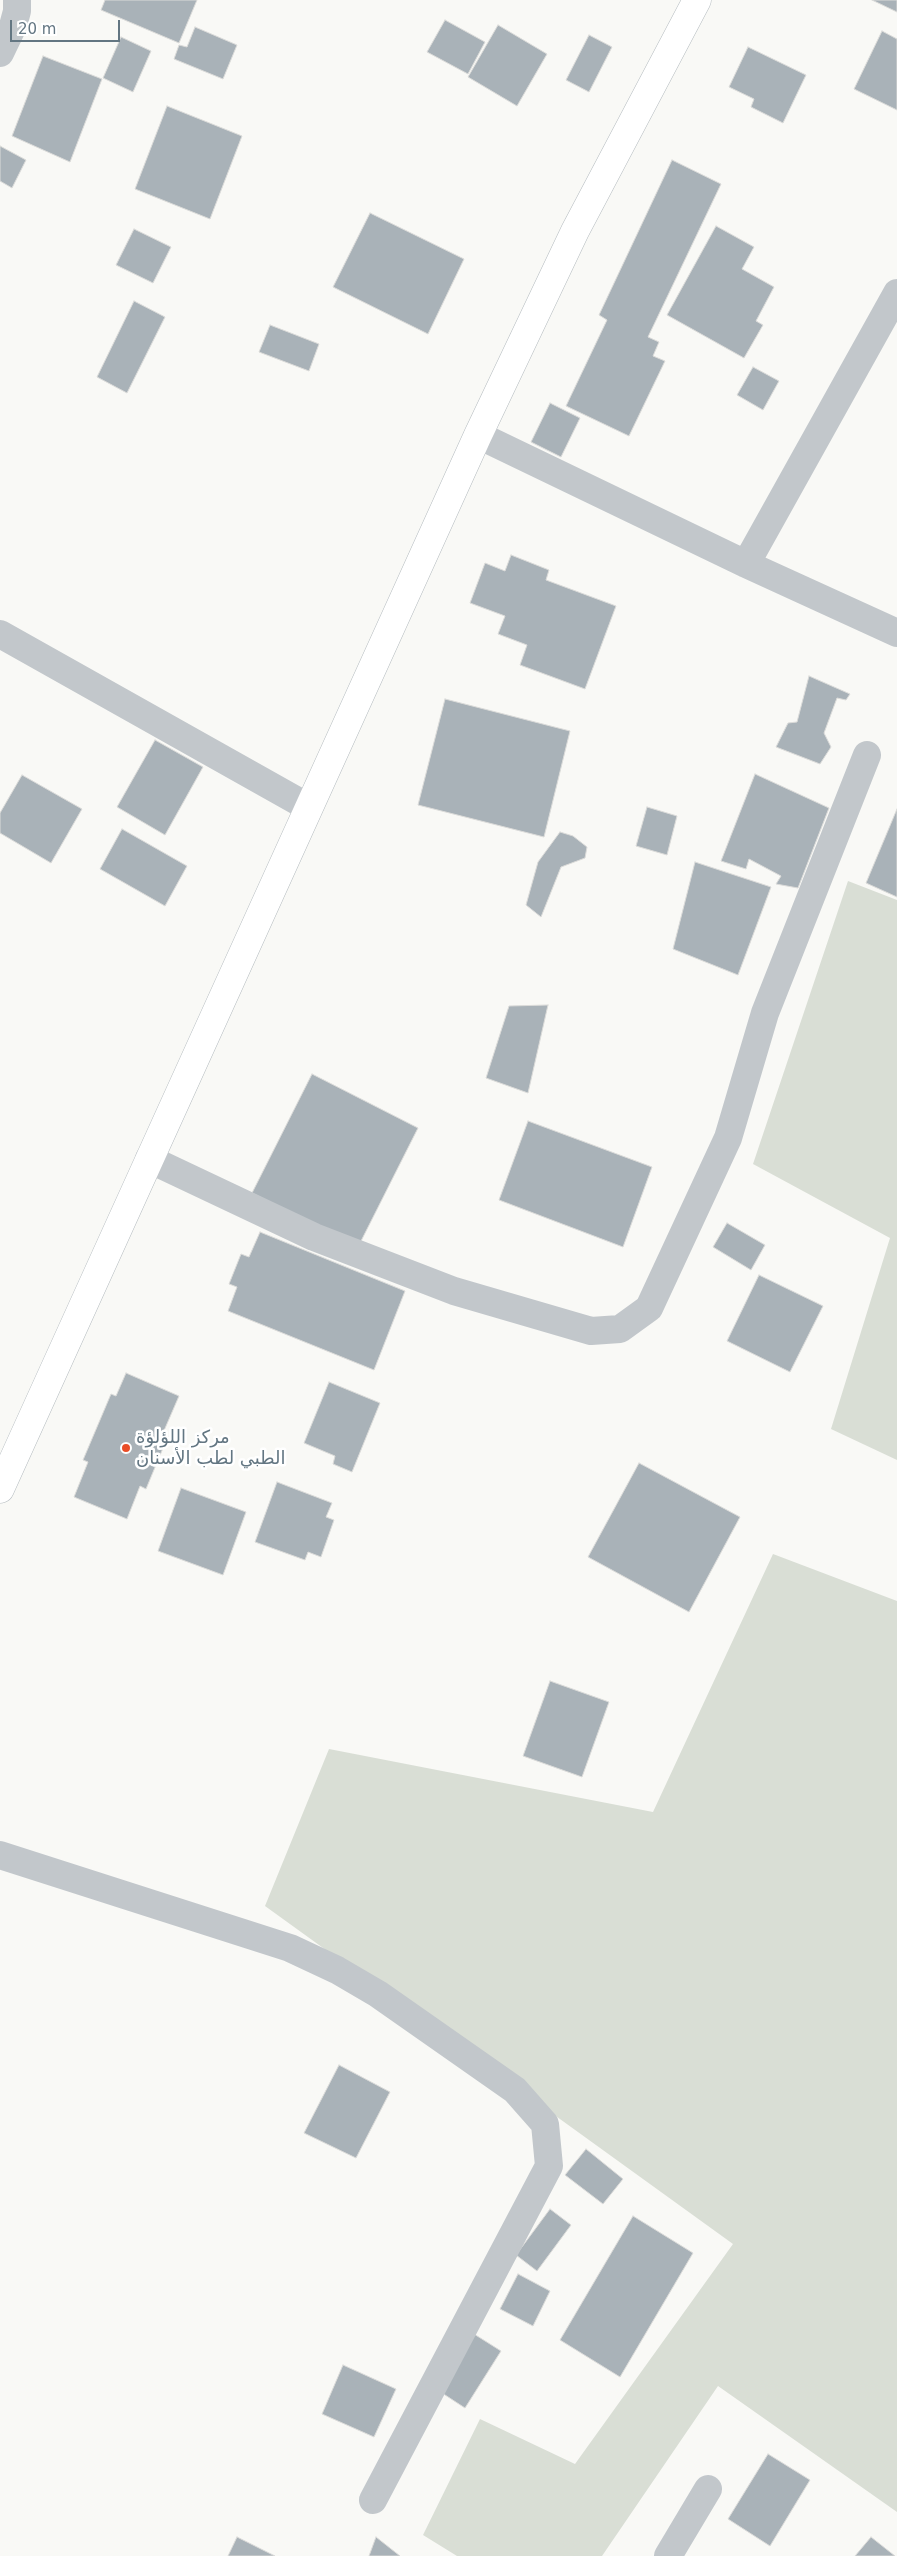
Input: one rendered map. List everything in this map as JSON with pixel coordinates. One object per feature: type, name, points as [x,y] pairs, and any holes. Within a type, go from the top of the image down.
[{"type":"street","points":[[0,53],[18,11],[17,0]]},
{"type":"street","points":[[0,1489],[478,435],[575,231],[697,0]]},
{"type":"street","points":[[746,564],[897,293]]},
{"type":"street","points":[[478,435],[746,564],[897,633]]},
{"type":"street","points":[[0,634],[308,807]]},
{"type":"street","points":[[149,1159],[314,1237],[454,1292],[591,1331],[620,1329],[649,1308],[728,1138],[765,1013],[867,755]]},
{"type":"street","points":[[0,1855],[290,1948],[337,1970],[378,1994],[515,2090],[545,2124],[548,2166],[373,2500]]},
{"type":"street","points":[[668,2556],[708,2489]]},
{"type":"shaded area","points":[[848,881],[897,900],[897,1460],[831,1429],[890,1238],[753,1164]]},
{"type":"shaded area","points":[[773,1554],[897,1601],[897,2512],[718,2386],[602,2556],[457,2556],[423,2535],[480,2419],[575,2464],[733,2244],[265,1906],[329,1749],[653,1812]]},
{"type":"building","points":[[105,0],[197,0],[179,43],[101,10]]},
{"type":"building","points":[[872,0],[897,0],[897,12]]},
{"type":"building","points":[[445,20],[485,42],[468,74],[427,52]]},
{"type":"building","points":[[498,25],[547,54],[517,106],[468,77]]},
{"type":"building","points":[[195,27],[237,45],[223,79],[174,59],[179,45],[187,47]]},
{"type":"building","points":[[882,31],[897,39],[897,110],[854,89]]},
{"type":"building","points":[[589,35],[612,47],[589,92],[566,80]]},
{"type":"building","points":[[121,37],[151,51],[133,92],[103,78]]},
{"type":"building","points":[[748,47],[806,75],[783,123],[751,107],[754,99],[729,87]]},
{"type":"building","points":[[43,56],[102,79],[70,162],[12,136]]},
{"type":"building","points":[[167,106],[242,136],[210,219],[135,189]]},
{"type":"building","points":[[0,146],[26,160],[12,188],[0,181]]},
{"type":"building","points":[[672,160],[721,184],[648,337],[659,342],[653,356],[665,361],[629,436],[566,406],[607,320],[599,315]]},
{"type":"building","points":[[370,213],[464,259],[428,334],[333,287]]},
{"type":"building","points":[[716,226],[754,247],[742,269],[774,287],[756,321],[763,325],[744,358],[667,315]]},
{"type":"building","points":[[134,229],[171,247],[153,283],[116,265]]},
{"type":"building","points":[[134,301],[165,317],[127,393],[97,377]]},
{"type":"building","points":[[270,325],[319,344],[309,371],[259,352]]},
{"type":"building","points":[[753,367],[779,381],[763,410],[737,395]]},
{"type":"building","points":[[550,403],[580,418],[561,457],[531,442]]},
{"type":"building","points":[[511,555],[549,570],[546,580],[616,606],[585,689],[520,665],[527,645],[498,634],[505,616],[470,603],[485,563],[505,571]]},
{"type":"building","points":[[809,676],[850,694],[846,700],[837,698],[824,733],[831,747],[820,764],[776,747],[788,723],[797,722]]},
{"type":"building","points":[[445,699],[570,731],[544,837],[418,805]]},
{"type":"building","points":[[155,740],[203,767],[165,835],[117,807]]},
{"type":"building","points":[[755,774],[829,808],[798,888],[776,884],[781,876],[749,859],[746,869],[721,861]]},
{"type":"building","points":[[22,775],[82,809],[51,863],[0,833],[0,813]]},
{"type":"building","points":[[647,807],[677,816],[667,855],[636,846]]},
{"type":"building","points":[[897,809],[897,897],[866,883]]},
{"type":"building","points":[[122,829],[187,866],[165,906],[100,869]]},
{"type":"building","points":[[560,832],[573,836],[587,847],[585,858],[561,867],[541,917],[526,905],[538,862]]},
{"type":"building","points":[[695,862],[771,887],[738,975],[673,949]]},
{"type":"building","points":[[548,1005],[528,1093],[486,1078],[509,1006]]},
{"type":"building","points":[[312,1074],[418,1128],[358,1247],[252,1193]]},
{"type":"building","points":[[528,1121],[652,1167],[623,1247],[499,1200]]},
{"type":"building","points":[[727,1223],[765,1245],[751,1270],[713,1247]]},
{"type":"building","points":[[260,1232],[405,1291],[374,1370],[228,1311],[237,1287],[229,1284],[241,1254],[249,1257]]},
{"type":"building","points":[[759,1275],[823,1306],[790,1372],[727,1341]]},
{"type":"building","name":"مركز اللؤلؤة الطبي لطب الأسنان","points":[[126,1373],[179,1396],[163,1433],[168,1436],[146,1489],[140,1486],[127,1519],[74,1497],[88,1462],[83,1460],[111,1394],[116,1396]]},
{"type":"building","points":[[329,1382],[380,1403],[352,1472],[333,1464],[335,1456],[304,1443]]},
{"type":"building","points":[[639,1463],[740,1517],[689,1612],[588,1557]]},
{"type":"building","points":[[277,1482],[332,1503],[326,1517],[334,1520],[321,1557],[308,1552],[305,1560],[255,1542]]},
{"type":"building","points":[[181,1488],[246,1512],[223,1575],[158,1551]]},
{"type":"building","points":[[550,1681],[609,1702],[582,1777],[523,1756]]},
{"type":"building","points":[[339,2065],[390,2092],[356,2158],[304,2133]]},
{"type":"building","points":[[586,2149],[623,2179],[603,2204],[565,2175]]},
{"type":"building","points":[[550,2209],[571,2225],[537,2271],[516,2255]]},
{"type":"building","points":[[633,2216],[693,2253],[620,2377],[560,2340]]},
{"type":"building","points":[[518,2274],[550,2291],[533,2326],[500,2309]]},
{"type":"building","points":[[474,2334],[501,2351],[465,2408],[439,2391]]},
{"type":"building","points":[[343,2365],[396,2389],[374,2437],[322,2414]]},
{"type":"building","points":[[768,2454],[810,2480],[770,2546],[728,2519]]},
{"type":"building","points":[[237,2537],[275,2556],[228,2556]]},
{"type":"building","points":[[376,2537],[400,2556],[369,2556]]},
{"type":"building","points":[[871,2537],[895,2556],[855,2556]]},
{"type":"place","name":"مركز اللؤلؤة الطبي لطب الأسنان","points":[[126,1448]]}]
